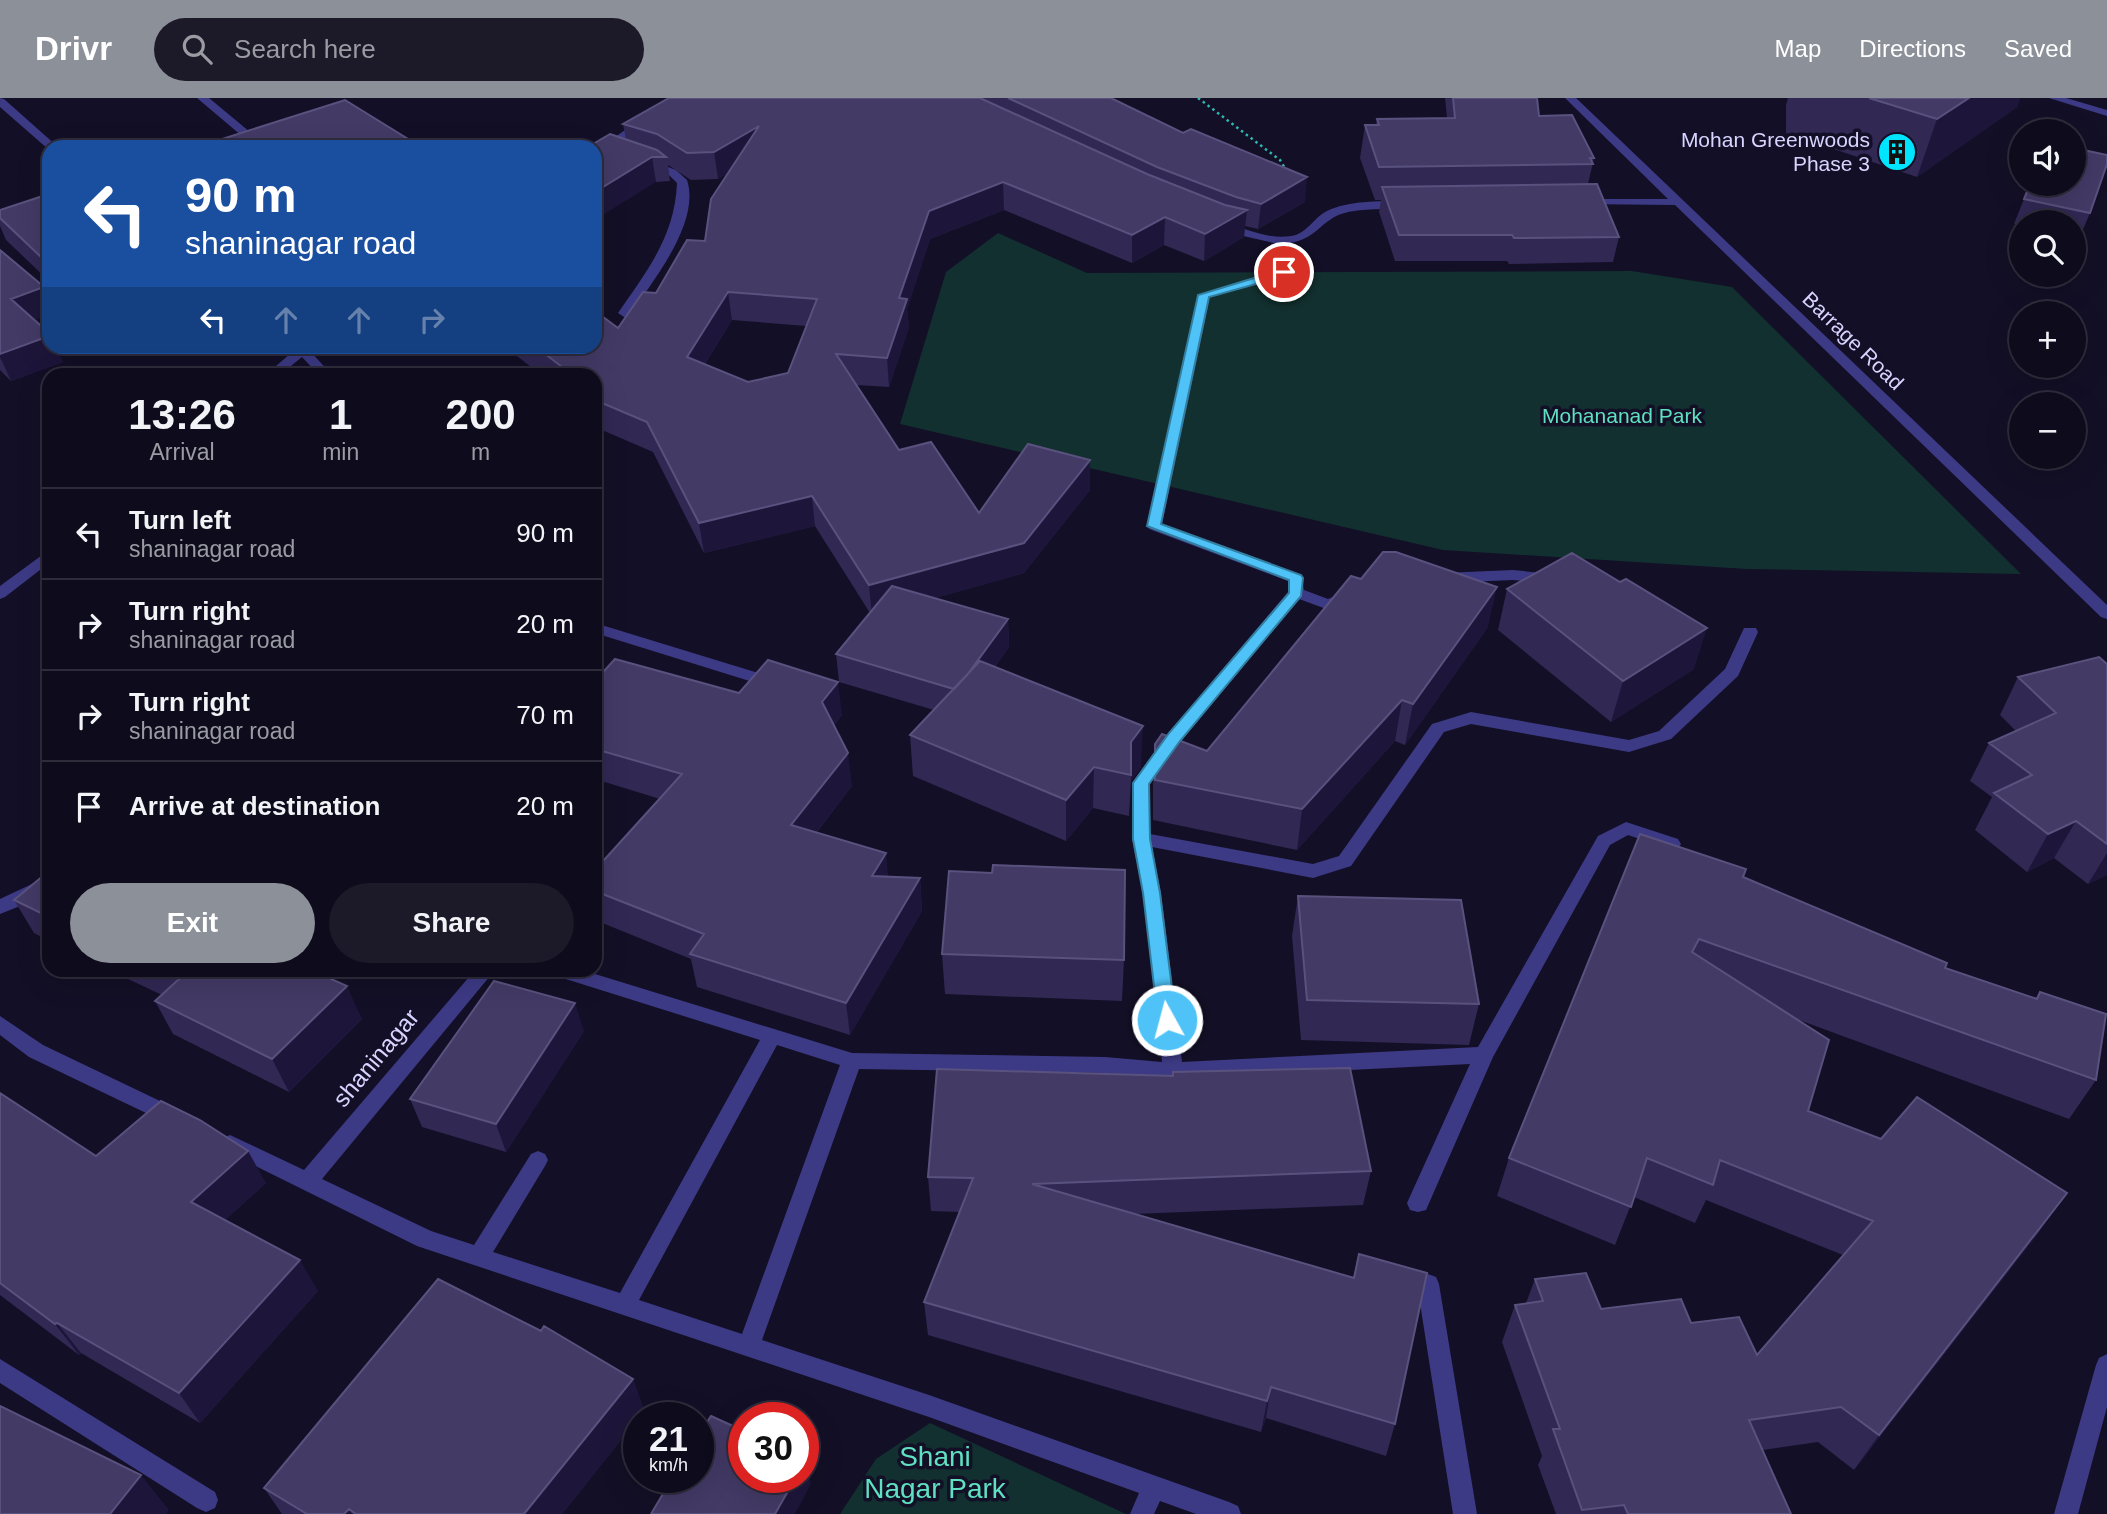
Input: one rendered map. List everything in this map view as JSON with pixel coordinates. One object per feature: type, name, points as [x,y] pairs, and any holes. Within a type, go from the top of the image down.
[{"type":"street","points":[[202,98],[253,140]]},
{"type":"street","points":[[605,153],[678,98]]},
{"type":"street","name":"Barrage Road","points":[[1570,98],[2107,614]]},
{"type":"street","points":[[2054,98],[2107,113]]},
{"type":"street","points":[[0,101],[44,140]]},
{"type":"street","points":[[624,313],[673,242],[684,204],[683,182],[672,172],[637,159]]},
{"type":"street","points":[[1568,203],[1678,202]]},
{"type":"street","points":[[1211,220],[1244,233],[1284,240],[1312,231],[1330,214],[1346,209],[1416,204]]},
{"type":"street","points":[[1284,240],[1284,272],[1204,295],[1154,526],[1296,585],[1325,610],[1361,590]]},
{"type":"street","points":[[281,368],[299,354]]},
{"type":"street","points":[[310,354],[320,368]]},
{"type":"street","points":[[0,594],[42,561]]},
{"type":"street","points":[[1425,579],[1513,575],[1545,577],[1563,582]]},
{"type":"street","points":[[1173,1071],[1152,893],[1142,839],[1141,783],[1296,585]]},
{"type":"street","points":[[602,630],[793,690]]},
{"type":"street","points":[[1142,839],[1313,871],[1345,861],[1438,728],[1471,718],[1629,746],[1665,735],[1732,672],[1750,632]]},
{"type":"street","points":[[1418,1203],[1484,1055],[1604,841],[1626,828],[1672,844]]},
{"type":"street","points":[[0,907],[42,889]]},
{"type":"street","name":"shaninagar","points":[[307,1181],[480,977]]},
{"type":"street","points":[[582,977],[852,1061],[1105,1065],[1173,1071],[1484,1055]]},
{"type":"street","points":[[0,1024],[36,1051],[425,1238],[929,1406],[1229,1514]]},
{"type":"street","points":[[625,1305],[772,1036]]},
{"type":"street","points":[[749,1346],[852,1061]]},
{"type":"street","points":[[479,1256],[538,1160]]},
{"type":"street","points":[[1428,1284],[1465,1514]]},
{"type":"street","points":[[2066,1514],[2107,1365]]},
{"type":"street","points":[[0,1370],[206,1500]]},
{"type":"street","points":[[1142,1514],[1154,1487]]},
{"type":"path","points":[[1198,98],[1280,160],[1292,178]]},
{"type":"green space","name":"Mohananad Park","points":[[998,233],[1087,273],[1632,271],[1732,287],[2021,574],[1747,569],[1443,550],[900,424],[946,272]]},
{"type":"green space","name":"Shani Nagar Park","points":[[930,1423],[1126,1514],[840,1514],[876,1459]]},
{"type":"building","points":[[669,98],[980,98],[1147,174],[1225,205],[1247,210],[1205,234],[1165,217],[1132,235],[1003,182],[929,211],[899,298],[907,299],[887,358],[836,354],[899,450],[931,442],[979,513],[1028,444],[1090,460],[1024,543],[869,585],[812,496],[699,523],[647,422],[602,403],[602,368],[563,368],[545,354],[602,354],[602,316],[618,328],[643,292],[656,293],[687,240],[705,241],[711,199],[759,126],[714,152],[687,153],[657,134],[623,124]],"holes":[[[728,292],[817,299],[788,373],[748,382],[687,357]]]},
{"type":"building","points":[[1008,98],[1111,98],[1183,133],[1191,129],[1307,177],[1261,204],[1157,167]]},
{"type":"building","points":[[1453,98],[1537,98],[1539,116],[1572,115],[1594,158],[1590,158],[1593,164],[1379,167],[1365,125],[1379,125],[1377,119],[1455,118]]},
{"type":"building","points":[[1869,98],[1969,98],[1937,119]]},
{"type":"building","points":[[345,100],[410,140],[219,140]]},
{"type":"building","points":[[610,134],[657,150],[666,157],[652,157],[602,188],[602,140],[600,140]]},
{"type":"building","points":[[2086,151],[2107,155],[2107,164],[2090,213],[2086,210],[2024,199],[2025,196],[2086,196]]},
{"type":"building","points":[[1597,184],[1619,237],[1399,235],[1382,187]]},
{"type":"building","points":[[42,196],[42,257],[0,218],[0,210]]},
{"type":"building","points":[[0,250],[42,285],[42,288],[11,299],[42,327],[42,339],[0,354]]},
{"type":"building","points":[[1383,552],[1396,552],[1497,587],[1413,704],[1402,700],[1302,809],[1155,780],[1155,744],[1162,734],[1207,751],[1351,576],[1361,579]]},
{"type":"building","points":[[1572,553],[1620,582],[1626,579],[1707,628],[1623,681],[1507,589]]},
{"type":"building","points":[[892,586],[1008,619],[954,689],[836,654]]},
{"type":"building","points":[[2099,657],[2107,664],[2107,844],[2076,821],[2048,834],[1994,793],[2032,775],[1989,743],[2056,713],[2018,677]]},
{"type":"building","points":[[615,659],[739,693],[768,660],[838,682],[822,702],[848,753],[791,825],[886,853],[872,876],[920,878],[846,1003],[690,954],[704,934],[602,894],[602,862],[682,774],[602,751],[602,673]]},
{"type":"building","points":[[980,661],[1143,726],[1131,742],[1131,775],[1094,767],[1066,800],[910,735]]},
{"type":"building","points":[[1640,834],[1746,869],[1743,877],[1947,963],[1945,968],[2037,999],[2040,992],[2106,1014],[2096,1080],[1699,939],[1692,952],[1829,1040],[1808,1111],[1881,1139],[1917,1097],[2067,1193],[1879,1435],[1841,1407],[1749,1420],[1791,1514],[1628,1514],[1624,1505],[1582,1510],[1553,1429],[1560,1429],[1515,1305],[1543,1301],[1535,1279],[1586,1273],[1601,1309],[1681,1299],[1691,1323],[1739,1317],[1757,1355],[1873,1221],[1720,1160],[1713,1185],[1647,1158],[1631,1207],[1509,1158]]},
{"type":"building","points":[[993,865],[1125,870],[1124,960],[942,954],[949,871],[992,873]]},
{"type":"building","points":[[42,877],[42,914],[14,900]]},
{"type":"building","points":[[1298,896],[1461,900],[1479,1004],[1307,1000]]},
{"type":"building","points":[[175,977],[327,977],[347,986],[272,1059],[155,1001],[179,979]]},
{"type":"building","points":[[494,981],[575,1003],[496,1124],[410,1099]]},
{"type":"building","points":[[1350,1068],[1371,1171],[1032,1184],[1354,1278],[1359,1254],[1427,1273],[1395,1424],[1271,1387],[1267,1401],[924,1302],[973,1178],[928,1177],[937,1069],[1173,1076],[1173,1072]]},
{"type":"building","points":[[0,1093],[96,1156],[161,1101],[200,1120],[248,1151],[191,1202],[300,1260],[179,1393],[55,1324],[0,1283]]},
{"type":"building","points":[[438,1279],[541,1331],[544,1326],[633,1379],[524,1514],[356,1514],[349,1509],[344,1514],[307,1514],[264,1488]]},
{"type":"building","points":[[0,1406],[141,1475],[110,1514],[0,1514]]},
{"type":"building","points":[[714,1417],[728,1424],[728,1493],[787,1493],[775,1514],[651,1514],[663,1493],[714,1493]]},
{"type":"place","name":"Mohan Greenwoods Phase 3","points":[[1897,152]]},
{"type":"route","points":[[1167,1020],[1152,893],[1142,839],[1141,783],[1175,737],[1296,593],[1296,578],[1154,526],[1204,295],[1284,272]]}]
